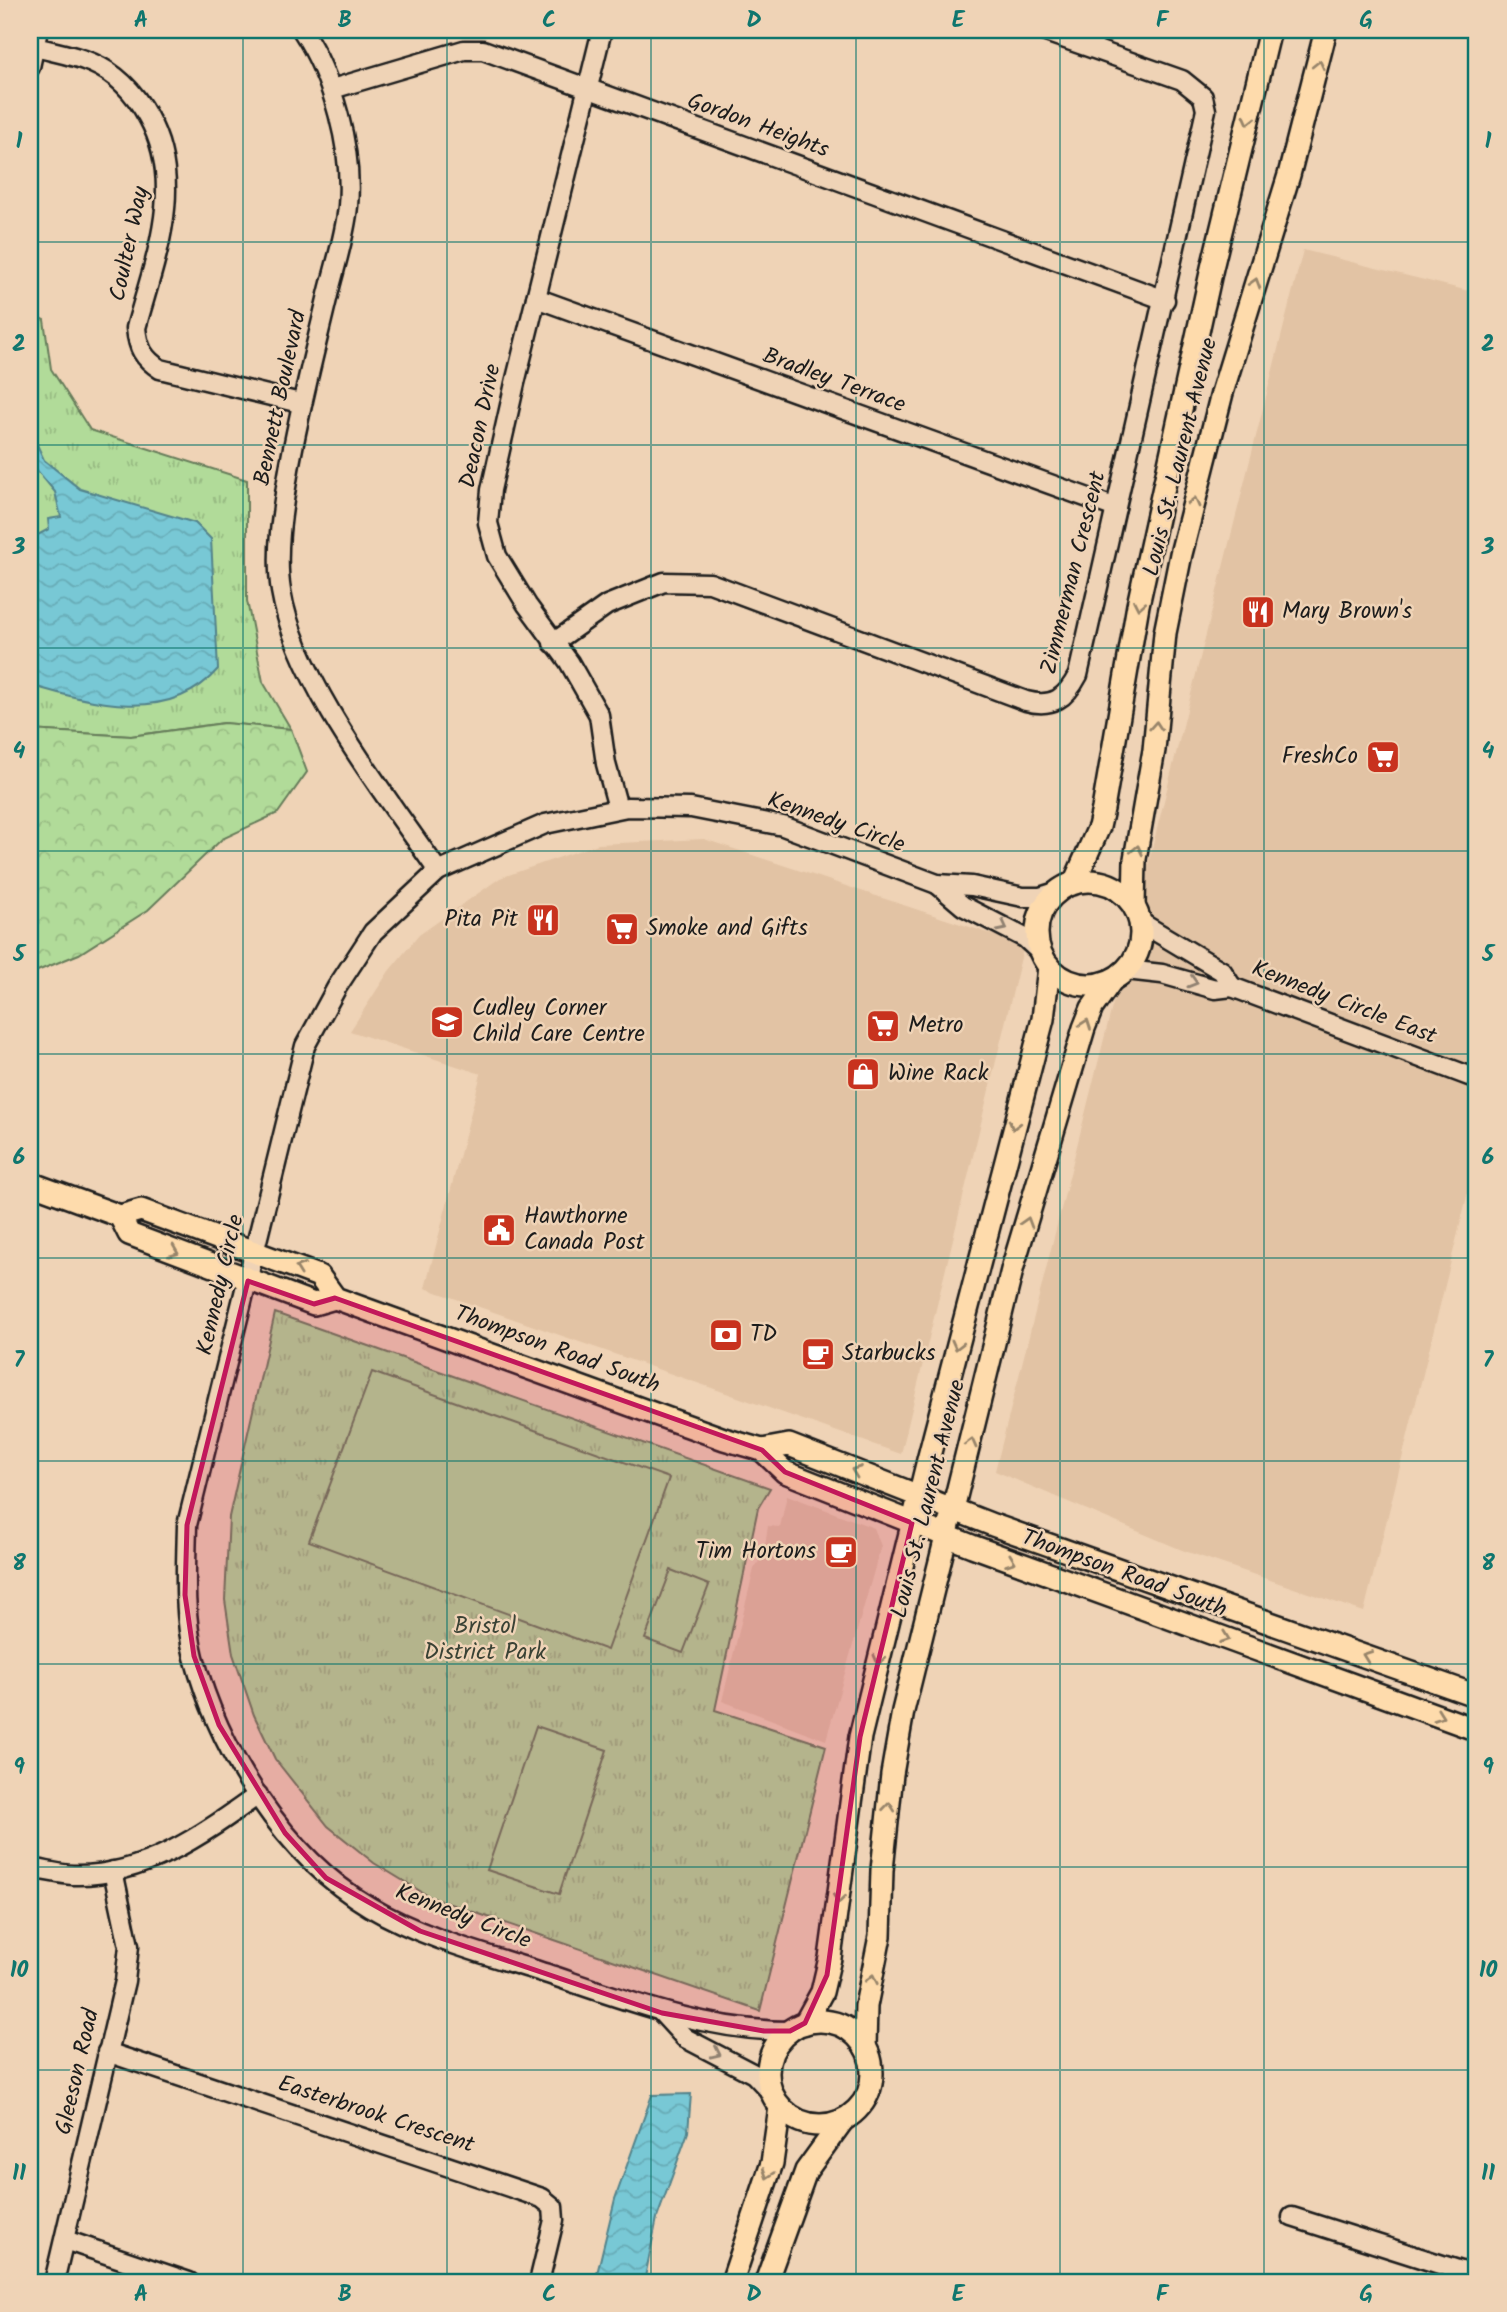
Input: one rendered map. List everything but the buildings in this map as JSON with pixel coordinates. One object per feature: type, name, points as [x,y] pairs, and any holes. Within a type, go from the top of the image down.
[{"type":"main road","name":"Louis St. Laurent Avenue","points":[[1066,887],[1099,827],[1138,605],[1212,268],[1270,30]]},
{"type":"main road","name":"Louis St. Laurent Avenue","points":[[1137,914],[1135,859],[1153,761],[1165,633],[1181,554],[1223,393],[1289,176],[1326,30]]},
{"type":"main road","points":[[1091,881],[1108,884],[1123,893],[1137,914],[1141,939],[1136,956],[1119,975],[1096,985],[1078,984],[1062,978],[1045,959],[1037,935],[1039,918],[1047,903],[1066,887],[1091,881]]},
{"type":"main road","name":"Louis St. Laurent Avenue","points":[[797,2027],[822,1992],[827,1975],[860,1737],[912,1523],[1044,1019],[1045,959]]},
{"type":"main road","name":"Louis St. Laurent Avenue","points":[[864,2047],[866,2006],[880,1936],[882,1870],[892,1774],[903,1711],[1013,1266],[1084,1028],[1092,1008],[1119,975]]},
{"type":"main road","name":"Thompson Road South","points":[[30,1183],[120,1216],[141,1210],[319,1276],[335,1298],[762,1450],[785,1472],[912,1523],[1477,1730]]},
{"type":"main road","name":"Thompson Road South","points":[[120,1216],[129,1234],[248,1281],[314,1304],[335,1298]]},
{"type":"main road","name":"Thompson Road South","points":[[762,1450],[789,1445],[954,1509],[1477,1696]]},
{"type":"main road","points":[[732,2282],[772,2163],[776,2100],[768,2076],[770,2059],[777,2043],[797,2027],[822,2021],[839,2025],[853,2034],[864,2047],[871,2063],[872,2080],[867,2096],[857,2110],[843,2120],[821,2146],[806,2171],[766,2282]]},
{"type":"main road","points":[[776,2100],[793,2118],[809,2124],[826,2125],[843,2120]]},
{"type":"street","name":"Bennett Boulevard","points":[[302,30],[317,52],[332,89],[347,166],[348,207],[300,403],[282,507],[281,588],[289,626],[320,695],[438,871]]},
{"type":"street","name":"Deacon Drive","points":[[602,30],[491,490],[488,523],[497,556],[569,662],[599,715],[606,764],[618,808]]},
{"type":"street","name":"Zimmerman Crescent","points":[[554,643],[607,605],[664,582],[710,583],[1026,701],[1053,702],[1062,699],[1078,675],[1205,124],[1203,97],[1182,80],[1040,30]]},
{"type":"street","points":[[30,67],[36,38]]},
{"type":"street","name":"Coulter Way","points":[[36,38],[92,63],[129,87],[157,133],[164,152],[168,178],[167,205],[136,328],[137,344],[142,355],[160,369],[300,403]]},
{"type":"street","name":"Gordon Heights","points":[[332,89],[474,49],[483,50],[1165,300]]},
{"type":"street","name":"Bradley Terrace","points":[[536,298],[1116,508]]},
{"type":"street","name":"Kennedy Circle","points":[[797,2027],[737,2028],[662,2013],[420,1931],[371,1908],[326,1878],[285,1833],[258,1795],[219,1725],[194,1656],[185,1595],[187,1525],[304,1046],[337,987],[373,932],[438,871],[545,824],[618,808],[691,808],[783,825],[937,884],[972,886],[1023,897],[1040,897],[1066,887]]},
{"type":"street","name":"Kennedy Circle","points":[[937,884],[963,906],[1025,938],[1045,959]]},
{"type":"street","name":"Kennedy Circle East","points":[[1137,914],[1222,971],[1232,987]]},
{"type":"street","name":"Kennedy Circle East","points":[[1119,975],[1162,974],[1215,989],[1232,987],[1477,1079]]},
{"type":"street","points":[[30,1868],[72,1875],[113,1871],[193,1842],[258,1795]]},
{"type":"street","name":"Gleeson Road","points":[[54,2282],[125,1981],[129,1946],[113,1871]]},
{"type":"street","name":"Kennedy Circle","points":[[662,2013],[685,2038],[747,2069],[776,2100]]},
{"type":"street","name":"Easterbrook Crescent","points":[[107,2052],[542,2198],[553,2207],[554,2220],[539,2282]]},
{"type":"street","points":[[1292,2217],[1477,2276]]},
{"type":"street","points":[[65,2240],[190,2282]]},
{"type":"highlighted area","points":[[248,1281],[314,1304],[335,1298],[762,1450],[785,1472],[912,1523],[860,1737],[827,1975],[805,2023],[790,2031],[764,2031],[662,2013],[420,1931],[326,1878],[285,1833],[219,1725],[194,1656],[185,1595],[187,1525]]},
{"type":"shaded area","points":[[1303,250],[1477,293],[1477,1156],[1364,1612],[1182,1550],[995,1471]]},
{"type":"shaded area","points":[[704,839],[1024,945],[901,1454],[425,1288],[481,1074],[350,1031],[389,971],[419,935],[500,878],[598,844]]},
{"type":"shaded area","points":[[787,1495],[874,1528],[881,1546],[826,1740],[722,1701],[754,1569],[764,1553],[768,1526],[780,1527]]},
{"type":"green space","points":[[30,314],[44,320],[51,369],[90,430],[247,480],[247,601],[263,682],[291,729],[224,723],[131,736],[30,730]]},
{"type":"green space","points":[[224,723],[291,729],[307,772],[278,813],[222,839],[148,910],[79,954],[30,974],[30,730],[131,736]]},
{"type":"green space","name":"Bristol District Park","points":[[275,1313],[770,1488],[758,1508],[715,1710],[826,1746],[760,2011],[430,1897],[374,1863],[328,1826],[275,1759],[254,1715],[233,1654],[225,1600],[229,1517]]},
{"type":"green space","points":[[372,1372],[669,1478],[607,1650],[309,1541]]},
{"type":"green space","points":[[671,1570],[709,1585],[683,1653],[645,1639]]},
{"type":"green space","points":[[536,1726],[607,1750],[559,1894],[487,1870]]},
{"type":"water","points":[[30,429],[44,460],[80,489],[195,523],[211,539],[218,669],[199,687],[177,698],[129,705],[78,698],[30,685],[30,548],[32,538],[49,529],[48,519],[61,517],[55,492],[30,462]]},
{"type":"water","points":[[691,2094],[688,2132],[657,2218],[644,2282],[595,2282],[615,2199],[652,2095]]},
{"type":"place","name":"Mary Brown's","points":[[1258,612]]},
{"type":"place","name":"FreshCo","points":[[1383,757]]},
{"type":"place","name":"Pita Pit","points":[[543,920]]},
{"type":"place","name":"Smoke and Gifts","points":[[622,929]]},
{"type":"place","name":"Cudley Corner Child Care Centre","points":[[447,1022]]},
{"type":"place","name":"Metro","points":[[883,1026]]},
{"type":"place","name":"Wine Rack","points":[[863,1074]]},
{"type":"place","name":"Hawthorne Canada Post","points":[[499,1230]]},
{"type":"place","name":"TD","points":[[726,1335]]},
{"type":"place","name":"Starbucks","points":[[818,1354]]},
{"type":"place","name":"Tim Hortons","points":[[841,1552]]}]
